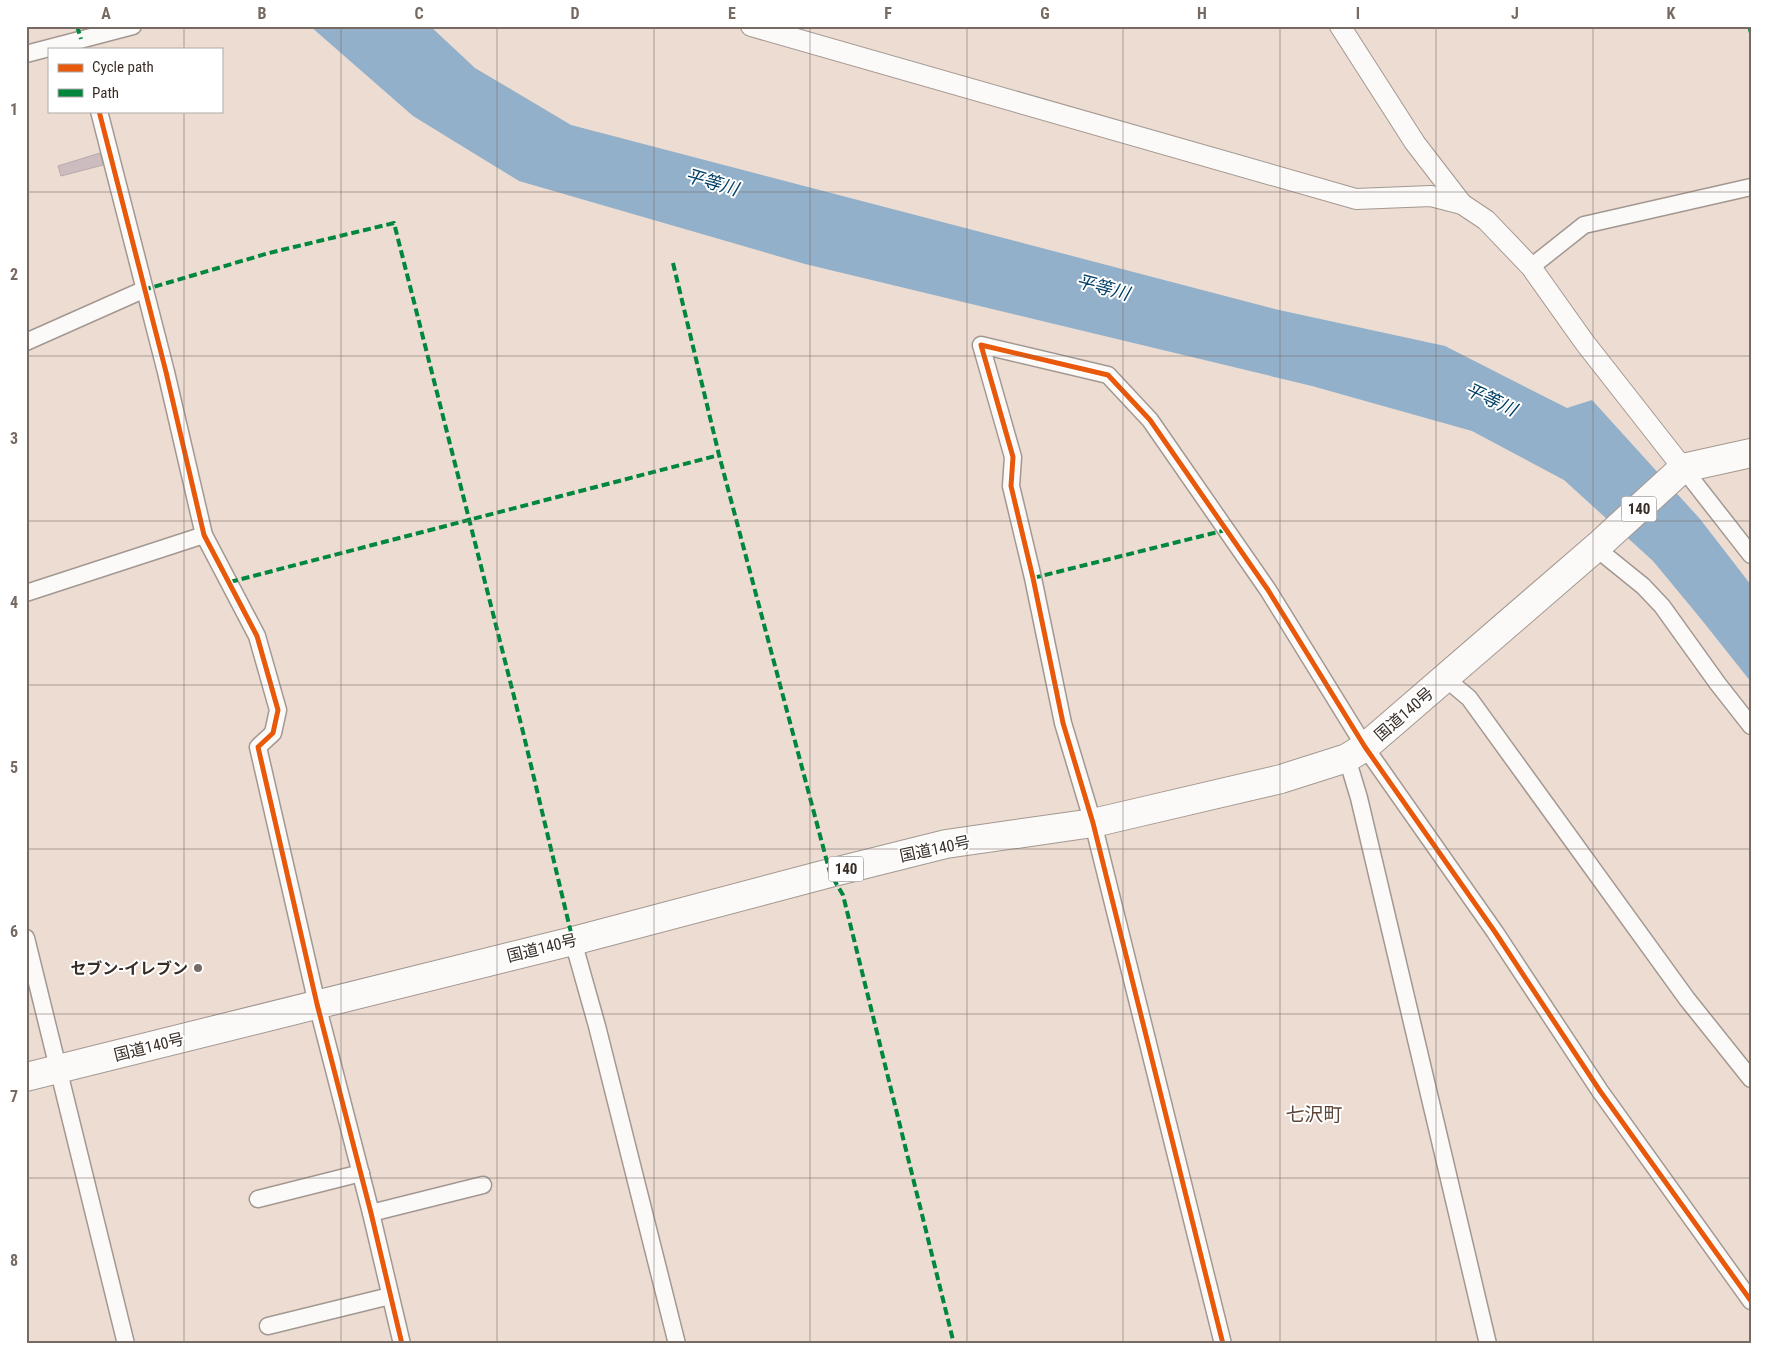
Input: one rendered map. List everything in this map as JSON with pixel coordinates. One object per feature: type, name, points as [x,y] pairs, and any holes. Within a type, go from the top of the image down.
[{"type":"highway","name":"国道140号","points":[[26,1077],[573,941],[946,844],[1093,823],[1281,779],[1356,753],[1598,546],[1681,471],[1751,453]]},
{"type":"street","points":[[60,48],[82,44],[133,26]]},
{"type":"street","points":[[751,26],[1356,199],[1431,196],[1462,204]]},
{"type":"street","points":[[1340,26],[1415,143],[1462,204],[1486,220],[1531,267],[1585,343],[1681,471],[1751,555]]},
{"type":"street","points":[[26,54],[48,50]]},
{"type":"street","points":[[99,112],[166,372],[204,535],[257,636],[278,710],[273,733],[258,747],[317,1004],[361,1173],[402,1344]]},
{"type":"street","points":[[1531,267],[1584,225],[1751,187]]},
{"type":"street","points":[[26,342],[144,290]]},
{"type":"street","points":[[1223,1344],[1093,823],[1063,723],[1012,486],[1013,457],[981,344],[1108,375],[1150,420],[1268,590],[1356,753],[1495,932],[1600,1091],[1751,1301]]},
{"type":"street","points":[[26,593],[204,535]]},
{"type":"street","points":[[1598,546],[1643,586],[1662,606],[1751,726]]},
{"type":"street","points":[[1445,678],[1469,698],[1687,999],[1751,1079]]},
{"type":"street","points":[[1356,753],[1359,798],[1488,1344]]},
{"type":"street","points":[[26,938],[126,1344]]},
{"type":"street","points":[[573,941],[597,1026],[677,1344]]},
{"type":"street","points":[[258,1198],[361,1173]]},
{"type":"street","points":[[371,1213],[483,1185]]},
{"type":"street","points":[[268,1326],[390,1296]]},
{"type":"water","name":"平等川","points":[[310,26],[430,26],[475,68],[571,125],[1279,310],[1445,346],[1567,408],[1592,400],[1700,519],[1751,585],[1751,682],[1653,561],[1564,480],[1472,431],[1312,386],[805,264],[519,181],[413,116]]},
{"type":"building","points":[[100,153],[103,165],[61,176],[58,166]]},
{"type":"marked path","points":[[77,26],[81,39]]},
{"type":"marked path","points":[[1749,26],[1751,33]]},
{"type":"marked path","points":[[143,290],[269,253],[394,223],[523,732],[573,941]]},
{"type":"marked path","points":[[673,263],[719,455],[830,873],[843,895],[954,1344]]},
{"type":"marked path","points":[[230,582],[719,455]]},
{"type":"marked path","points":[[1033,578],[1226,530]]},
{"type":"cycle path","points":[[99,112],[166,372],[204,535],[257,636],[278,710],[273,733],[258,747],[317,1004],[371,1213],[402,1344]]},
{"type":"cycle path","points":[[1223,1344],[1093,823],[1063,723],[1033,578],[1011,486],[1013,457],[981,345],[1108,375],[1150,420],[1268,590],[1365,747],[1495,932],[1600,1091],[1751,1301]]},
{"type":"place","name":"セブン-イレブン","points":[[198,968]]},
{"type":"district","name":"七沢町","points":[[1314,1114]]}]
